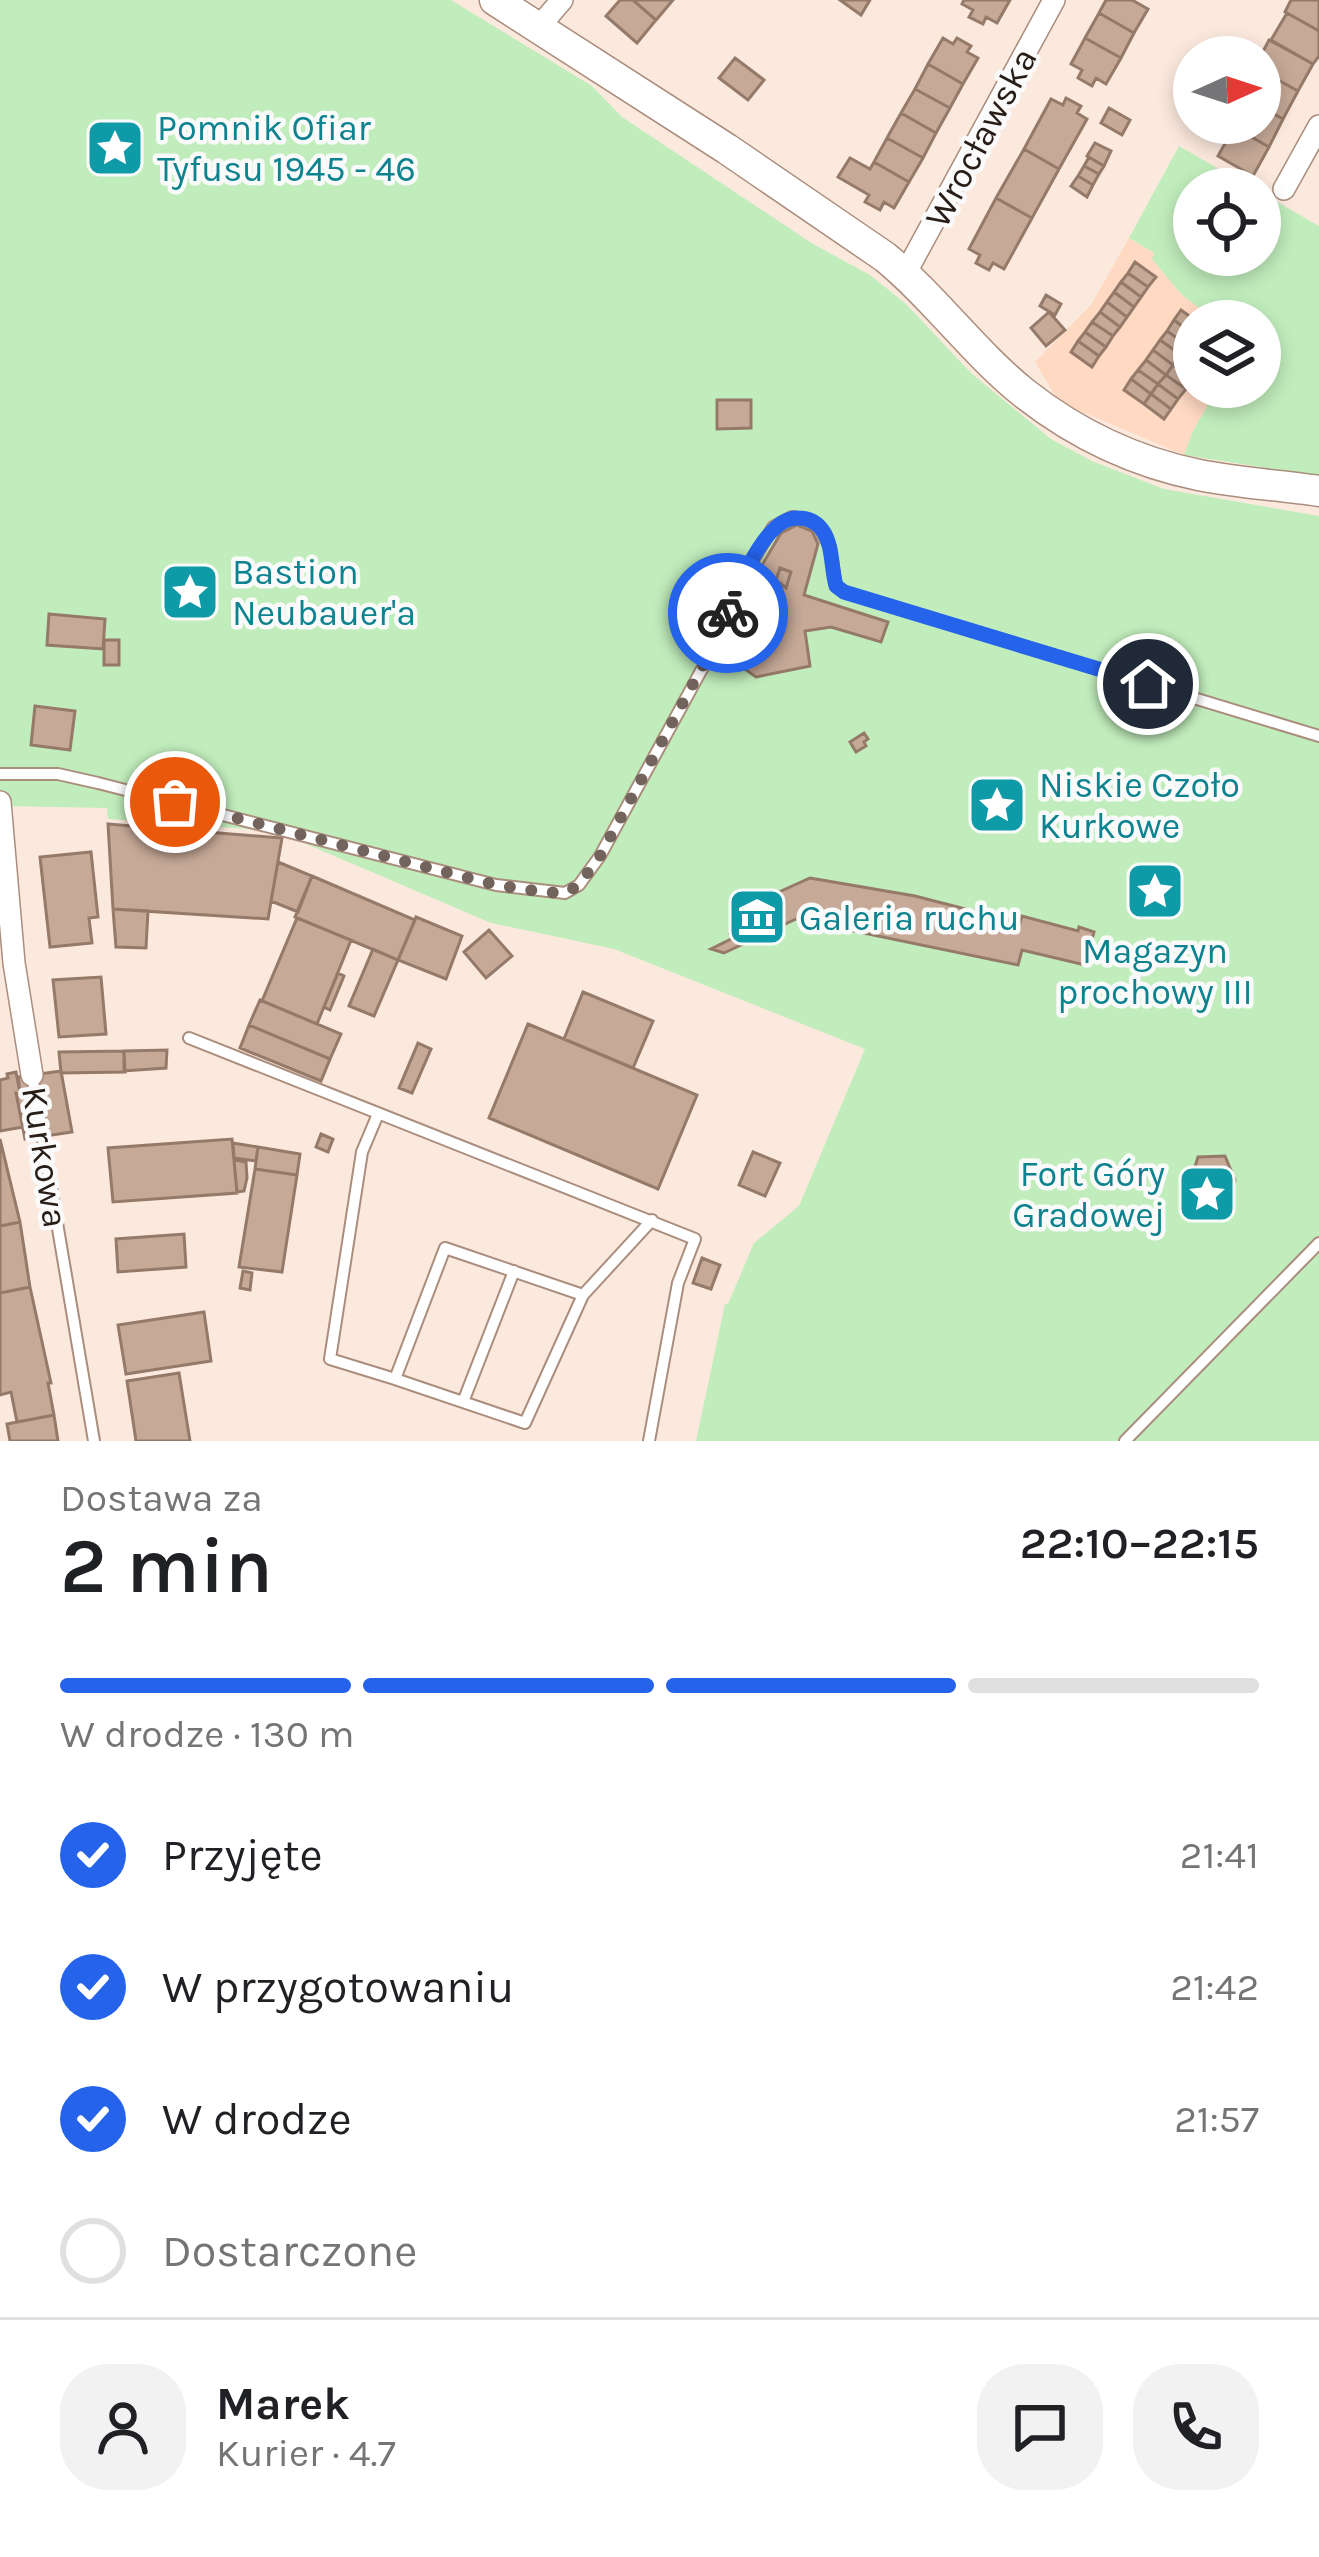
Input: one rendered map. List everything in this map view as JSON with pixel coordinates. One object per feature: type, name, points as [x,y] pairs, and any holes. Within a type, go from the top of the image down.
[{"type":"street","points":[[494,0],[885,256],[998,369],[1073,427],[1120,453],[1199,476],[1319,491]]},
{"type":"street","points":[[538,28],[562,0]]},
{"type":"street","name":"Wrocławska","points":[[905,274],[1054,0]]},
{"type":"street","points":[[1283,189],[1319,126]]},
{"type":"street","name":"Kurkowa","points":[[0,801],[7,965],[32,1075]]},
{"type":"lane","points":[[0,774],[58,774],[98,782],[496,885],[565,893],[579,885],[600,856],[764,543],[777,523],[792,518],[809,520],[824,532],[836,586],[844,592],[1319,736]]},
{"type":"lane","points":[[189,1038],[695,1239],[678,1284],[649,1441]]},
{"type":"lane","name":"Kurkowa","points":[[32,1075],[94,1441]]},
{"type":"lane","points":[[378,1114],[362,1152],[329,1359],[525,1423],[584,1295],[652,1220]]},
{"type":"lane","points":[[1125,1441],[1319,1243]]},
{"type":"lane","points":[[394,1378],[445,1248],[584,1295]]},
{"type":"lane","points":[[463,1402],[514,1271]]},
{"type":"shaded area","points":[[1129,238],[1155,254],[1189,300],[1173,300],[1173,408],[1206,408],[1184,455],[1059,402],[1035,362],[1091,305]]},
{"type":"green space","points":[[0,0],[451,0],[592,86],[622,117],[813,244],[870,275],[905,303],[972,374],[1051,439],[1164,489],[1319,516],[1319,1441],[696,1441],[725,1304],[754,1243],[799,1206],[865,1049],[614,949],[491,923],[285,835],[108,819],[107,808],[0,806]]},
{"type":"green space","points":[[1179,146],[1217,168],[1173,168],[1173,276],[1281,276],[1281,204],[1319,226],[1319,476],[1184,455],[1206,408],[1281,408],[1281,300],[1189,300],[1152,259],[1154,253],[1129,238]]},
{"type":"building","points":[[620,0],[633,0],[656,20],[637,43],[606,16]]},
{"type":"building","points":[[633,0],[673,0],[656,20]]},
{"type":"building","points":[[840,0],[870,0],[861,15]]},
{"type":"building","points":[[964,0],[1010,0],[997,23],[986,17],[983,24],[969,17],[973,10],[962,4]]},
{"type":"building","points":[[1106,0],[1132,0],[1148,9],[1134,33],[1099,13]]},
{"type":"building","points":[[1291,0],[1319,0],[1319,31],[1285,12]]},
{"type":"building","points":[[1099,13],[1134,33],[1121,58],[1085,38]]},
{"type":"building","points":[[1287,13],[1319,31],[1319,56],[1313,64],[1281,46],[1281,36],[1273,36]]},
{"type":"building","points":[[943,38],[953,44],[957,38],[971,46],[967,52],[978,58],[963,84],[928,64]]},
{"type":"building","points":[[1085,38],[1121,58],[1106,84],[1096,78],[1092,86],[1078,78],[1082,70],[1071,64]]},
{"type":"building","points":[[1281,47],[1313,64],[1298,91],[1281,82]]},
{"type":"building","points":[[735,58],[764,80],[748,100],[719,78]]},
{"type":"building","points":[[928,64],[963,84],[950,108],[915,89]]},
{"type":"building","points":[[1281,82],[1298,91],[1281,118]]},
{"type":"building","points":[[915,89],[950,108],[936,133],[901,113]]},
{"type":"building","points":[[1066,98],[1081,106],[1077,113],[1087,119],[1059,169],[1024,149],[1051,99],[1063,105]]},
{"type":"building","points":[[1109,108],[1130,120],[1122,135],[1101,123]]},
{"type":"building","points":[[901,113],[936,133],[923,158],[887,138]]},
{"type":"building","points":[[887,138],[923,158],[909,182],[874,162]]},
{"type":"building","points":[[1095,143],[1111,151],[1104,166],[1087,156]]},
{"type":"building","points":[[1225,144],[1269,147],[1257,168],[1239,168],[1218,156]]},
{"type":"building","points":[[1024,149],[1059,169],[1032,218],[996,198]]},
{"type":"building","points":[[1089,157],[1104,166],[1099,174],[1084,166]]},
{"type":"building","points":[[850,158],[870,169],[874,162],[909,182],[894,208],[884,202],[880,210],[865,202],[869,195],[838,177]]},
{"type":"building","points":[[1084,166],[1099,174],[1093,185],[1078,176]]},
{"type":"building","points":[[1078,176],[1093,185],[1087,197],[1071,186]]},
{"type":"building","points":[[996,198],[1032,218],[1004,269],[993,263],[989,270],[976,263],[980,255],[969,249]]},
{"type":"building","points":[[1135,262],[1156,277],[1148,287],[1128,273]]},
{"type":"building","points":[[1128,273],[1148,287],[1141,297],[1121,282]]},
{"type":"building","points":[[1121,282],[1141,297],[1134,307],[1114,292]]},
{"type":"building","points":[[1114,292],[1134,307],[1127,317],[1107,302]]},
{"type":"building","points":[[1046,295],[1061,304],[1055,315],[1040,306]]},
{"type":"building","points":[[1107,302],[1127,317],[1120,327],[1100,312]]},
{"type":"building","points":[[1049,312],[1065,330],[1046,346],[1031,328]]},
{"type":"building","points":[[1100,312],[1120,327],[1113,336],[1092,322]]},
{"type":"building","points":[[1092,322],[1113,336],[1106,347],[1085,332]]},
{"type":"building","points":[[1167,331],[1173,335],[1173,349],[1160,340]]},
{"type":"building","points":[[1085,332],[1106,347],[1099,356],[1078,341]]},
{"type":"building","points":[[1160,340],[1173,349],[1173,365],[1153,350]]},
{"type":"building","points":[[1078,341],[1099,356],[1092,367],[1071,352]]},
{"type":"building","points":[[1153,350],[1173,365],[1166,375],[1146,360]]},
{"type":"building","points":[[1146,360],[1166,375],[1158,384],[1138,370]]},
{"type":"building","points":[[1138,370],[1158,384],[1151,394],[1131,379]]},
{"type":"building","points":[[1166,375],[1173,380],[1173,395],[1158,384]]},
{"type":"building","points":[[1131,379],[1151,394],[1144,404],[1124,390]]},
{"type":"building","points":[[1158,384],[1173,395],[1173,406],[1171,409],[1151,394]]},
{"type":"building","points":[[1151,394],[1171,409],[1164,419],[1144,404]]},
{"type":"building","points":[[717,400],[751,400],[751,428],[717,429]]},
{"type":"building","points":[[797,525],[812,531],[818,544],[804,595],[888,622],[881,642],[831,627],[805,631],[810,666],[756,677],[732,660],[760,615],[740,602],[781,533]]},
{"type":"building","points":[[780,568],[791,572],[786,588],[776,580]]},
{"type":"building","points":[[49,614],[105,619],[103,649],[47,645]]},
{"type":"building","points":[[104,640],[119,640],[119,665],[104,665]]},
{"type":"building","points":[[35,706],[75,711],[70,750],[31,745]]},
{"type":"building","points":[[864,733],[866,746],[856,752],[850,742]]},
{"type":"building","points":[[108,824],[282,838],[268,919],[113,909]]},
{"type":"building","points":[[91,852],[98,917],[89,918],[92,943],[50,947],[40,857]]},
{"type":"building","points":[[278,862],[312,876],[298,912],[271,901]]},
{"type":"building","points":[[312,876],[415,920],[398,960],[295,917]]},
{"type":"building","points":[[810,878],[915,896],[1020,923],[1022,916],[1094,932],[1085,965],[1022,950],[1018,965],[796,919],[724,953],[711,949],[745,926],[735,907],[741,909]]},
{"type":"building","points":[[113,909],[148,911],[146,948],[116,947]]},
{"type":"building","points":[[416,917],[462,936],[446,979],[398,960]]},
{"type":"building","points":[[297,918],[351,940],[317,1024],[262,1001]]},
{"type":"building","points":[[489,930],[512,956],[486,978],[464,952]]},
{"type":"building","points":[[373,949],[398,960],[374,1016],[349,1006]]},
{"type":"building","points":[[338,973],[344,976],[330,1010],[324,1007]]},
{"type":"building","points":[[101,977],[106,1034],[59,1037],[53,980]]},
{"type":"building","points":[[583,992],[653,1021],[633,1068],[564,1039]]},
{"type":"building","points":[[260,1000],[341,1034],[330,1059],[249,1025]]},
{"type":"building","points":[[528,1024],[697,1095],[658,1189],[489,1118]]},
{"type":"building","points":[[249,1025],[330,1059],[321,1081],[240,1048]]},
{"type":"building","points":[[418,1043],[431,1049],[412,1093],[399,1088]]},
{"type":"building","points":[[167,1050],[166,1068],[124,1071],[124,1051]]},
{"type":"building","points":[[124,1051],[125,1072],[61,1073],[59,1052]]},
{"type":"building","points":[[61,1071],[72,1132],[25,1139],[16,1093],[20,1093],[18,1077]]},
{"type":"building","points":[[16,1072],[23,1127],[0,1131],[0,1080]]},
{"type":"building","points":[[321,1134],[333,1139],[328,1152],[316,1147]]},
{"type":"building","points":[[0,1139],[20,1222],[0,1226]]},
{"type":"building","points":[[232,1139],[237,1193],[113,1202],[108,1148]]},
{"type":"building","points":[[233,1143],[258,1147],[256,1161],[234,1158]]},
{"type":"building","points":[[258,1147],[300,1154],[297,1175],[255,1169]]},
{"type":"building","points":[[753,1152],[780,1163],[765,1196],[739,1185]]},
{"type":"building","points":[[1225,1156],[1235,1180],[1232,1187],[1214,1190],[1192,1176],[1198,1157]]},
{"type":"building","points":[[234,1160],[246,1162],[244,1191],[237,1192]]},
{"type":"building","points":[[255,1169],[297,1175],[282,1272],[239,1267]]},
{"type":"building","points":[[20,1222],[30,1287],[0,1293],[0,1226]]},
{"type":"building","points":[[184,1234],[186,1267],[118,1272],[116,1239]]},
{"type":"building","points":[[702,1258],[720,1265],[711,1289],[693,1283]]},
{"type":"building","points":[[243,1271],[252,1273],[250,1290],[240,1288]]},
{"type":"building","points":[[30,1287],[54,1415],[17,1422],[11,1392],[0,1395],[0,1293]]},
{"type":"building","points":[[204,1312],[211,1361],[126,1374],[118,1325]]},
{"type":"building","points":[[179,1373],[190,1441],[136,1441],[127,1381]]},
{"type":"building","points":[[54,1415],[58,1441],[10,1441],[7,1424]]},
{"type":"way so far","points":[[175,802],[496,885],[565,893],[579,885],[600,856],[728,613]]},
{"type":"place","name":"Pomnik Ofiar Tyfusu 1945 - 46","points":[[115,148]]},
{"type":"place","name":"Bastion Neubauer'a","points":[[190,592]]},
{"type":"place","name":"Niskie Czoło Kurkowe","points":[[997,805]]},
{"type":"place","name":"Magazyn prochowy III","points":[[1155,891]]},
{"type":"place","name":"Galeria ruchu","points":[[757,917]]},
{"type":"place","name":"Fort Góry Gradowej","points":[[1207,1194]]},
{"type":"route","points":[[728,613],[773,527],[786,518],[800,518],[824,532],[836,586],[844,592],[1148,684]]}]
